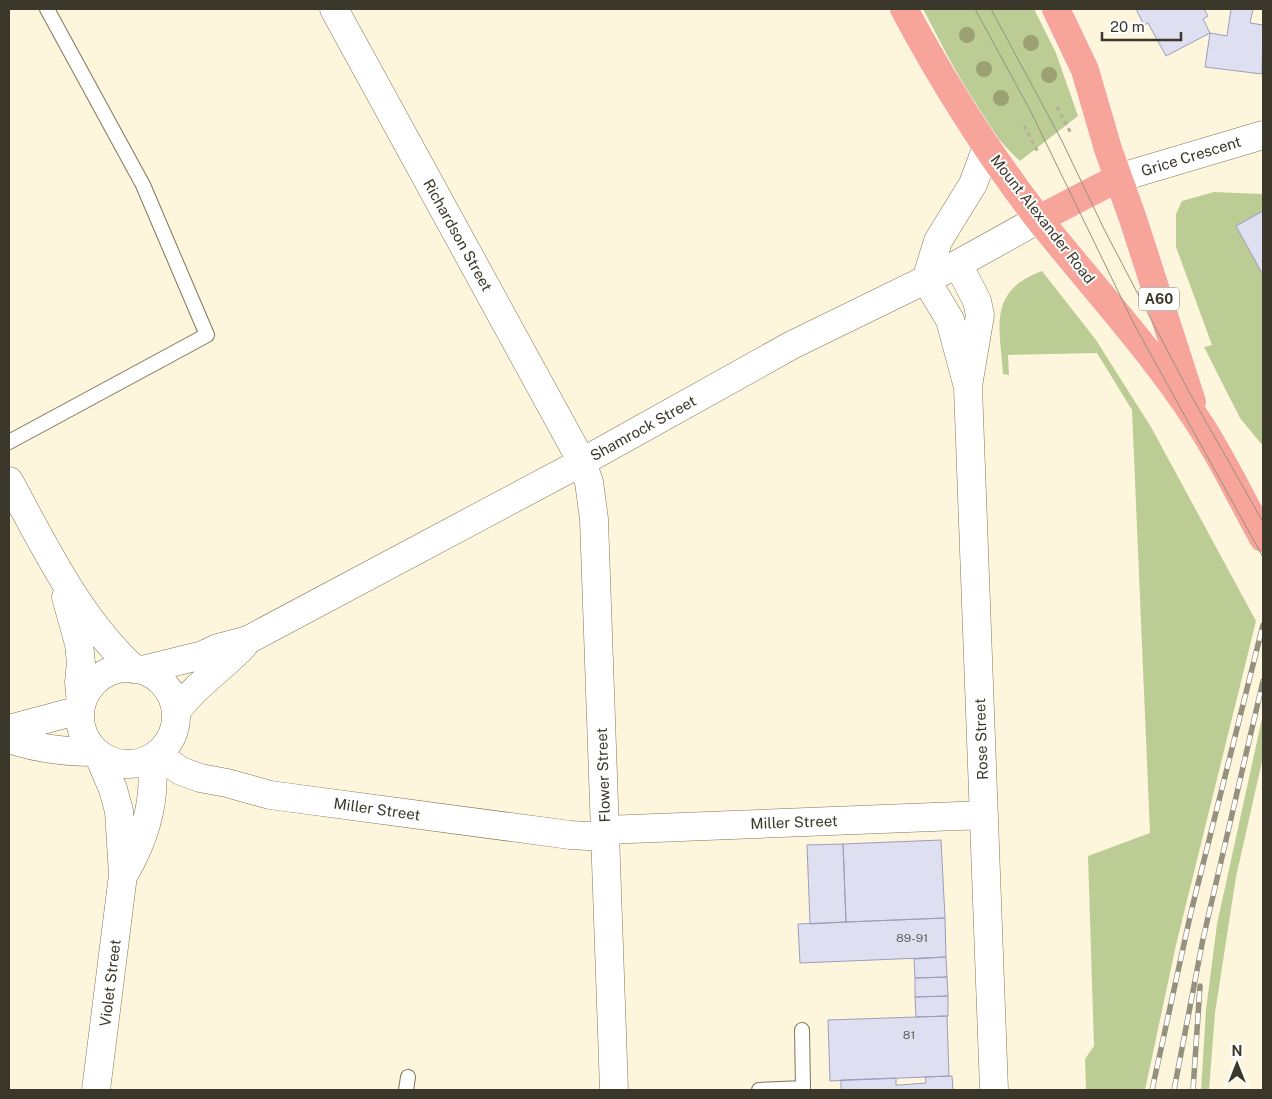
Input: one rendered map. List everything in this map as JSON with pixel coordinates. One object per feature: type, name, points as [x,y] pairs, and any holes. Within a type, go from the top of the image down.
[{"type":"main road","name":"Mount Alexander Road","points":[[904,9],[959,106],[986,148],[1039,219],[1091,280],[1197,420],[1263,538]]},
{"type":"main road","name":"Mount Alexander Road","points":[[1056,9],[1085,70],[1197,420]]},
{"type":"main road","points":[[1039,219],[1118,178]]},
{"type":"street","name":"Richardson Street","points":[[334,9],[582,462]]},
{"type":"street","name":"Grice Crescent","points":[[1118,178],[1263,135]]},
{"type":"street","points":[[926,280],[938,241],[974,184],[986,148]]},
{"type":"street","name":"Shamrock Street","points":[[138,669],[203,655],[218,648],[248,640],[582,462],[792,345],[958,264],[1039,219]]},
{"type":"street","name":"Rose Street","points":[[958,264],[977,302],[980,315],[968,387],[994,1090]]},
{"type":"street","name":"Rose Street","points":[[926,280],[950,320],[968,387]]},
{"type":"street","name":"Flower Street","points":[[582,462],[589,482],[594,519],[614,1090]]},
{"type":"street","points":[[9,481],[61,576],[109,643],[138,669],[159,679],[174,703],[176,712],[173,733],[167,745],[154,757],[141,763],[124,764],[108,760],[97,753],[83,733],[80,708],[79,682],[81,663],[79,644],[61,576]]},
{"type":"street","name":"Shamrock Street","points":[[176,712],[188,694],[230,659],[248,640]]},
{"type":"street","points":[[9,729],[80,708],[91,685],[103,675],[118,669],[138,669]]},
{"type":"street","points":[[9,739],[29,746],[66,752],[97,753]]},
{"type":"street","name":"Violet Street","points":[[96,1090],[123,875],[119,811],[113,789],[97,753]]},
{"type":"street","name":"Miller Street","points":[[154,757],[181,771],[200,778],[227,783],[270,795],[570,835],[984,815]]},
{"type":"street","name":"Violet Street","points":[[123,875],[140,846],[152,796],[154,757]]},
{"type":"lane","points":[[9,442],[207,335],[143,185],[47,9]]},
{"type":"lane","points":[[759,1090],[803,1089],[802,1030]]},
{"type":"path","points":[[1057,107],[1072,135]]},
{"type":"path","points":[[1024,126],[1039,154]]},
{"type":"green space","points":[[923,9],[1034,9],[1056,53],[1078,116],[1020,161],[992,129],[966,90]]},
{"type":"green space","points":[[1214,192],[1263,194],[1263,446],[1240,418],[1204,347],[1212,345],[1176,247],[1176,214],[1182,201]]},
{"type":"green space","points":[[1042,271],[1096,340],[1151,427],[1256,621],[1176,945],[1145,1090],[1086,1090],[1085,1059],[1094,1046],[1088,856],[1150,833],[1132,410],[1097,353],[1008,355],[1009,375],[1003,374],[1000,326],[1001,312],[1005,300],[1012,289],[1024,279]]},
{"type":"green space","points":[[1263,714],[1263,757],[1236,877],[1215,1013],[1209,1090],[1201,1090],[1206,1010],[1217,924]]},
{"type":"building","points":[[1136,9],[1204,9],[1208,16],[1203,19],[1210,33],[1166,56],[1148,23],[1144,25]]},
{"type":"building","points":[[1231,9],[1253,9],[1250,23],[1263,25],[1262,74],[1205,67],[1210,33],[1227,36]]},
{"type":"building","points":[[1263,211],[1263,275],[1236,226]]},
{"type":"building","points":[[941,840],[945,918],[846,922],[843,844]]},
{"type":"building","points":[[843,844],[846,922],[810,924],[807,845]]},
{"type":"building","points":[[945,918],[946,957],[800,963],[798,924]]},
{"type":"building","points":[[946,957],[947,977],[915,978],[914,959]]},
{"type":"building","points":[[947,977],[948,996],[915,997],[915,978]]},
{"type":"building","points":[[948,996],[948,1016],[916,1017],[915,997]]},
{"type":"building","points":[[947,1016],[949,1076],[830,1081],[828,1020]]},
{"type":"building","points":[[952,1076],[953,1090],[841,1090],[841,1080],[896,1078],[896,1085],[900,1085],[926,1083],[925,1077]]},
{"type":"tram line","points":[[975,9],[1030,110],[1134,324],[1263,557]]},
{"type":"tram line","points":[[991,9],[1062,141],[1104,229],[1188,390],[1263,522]]},
{"type":"railway","points":[[1152,1090],[1191,912],[1263,625]]},
{"type":"railway","points":[[1174,1090],[1203,939],[1263,681]]},
{"type":"railway","points":[[1193,1090],[1200,986]]}]
